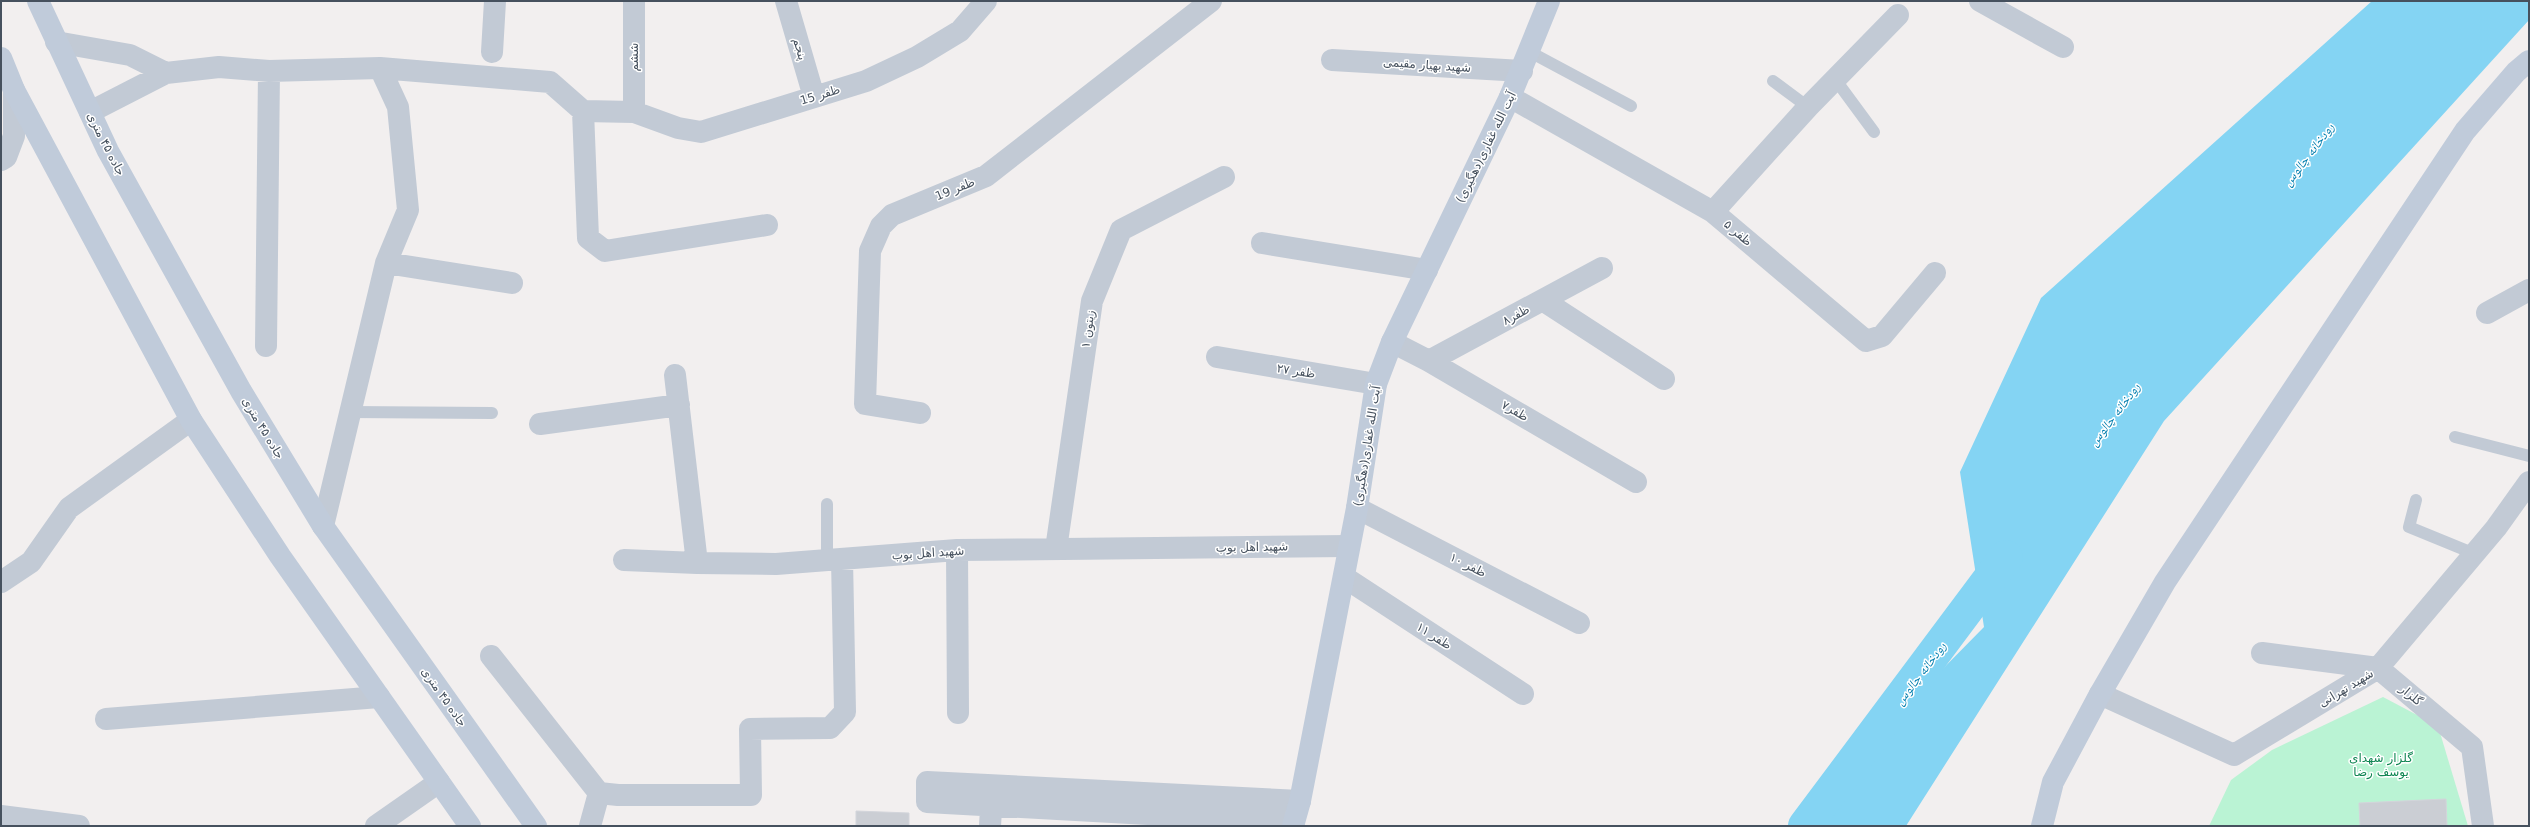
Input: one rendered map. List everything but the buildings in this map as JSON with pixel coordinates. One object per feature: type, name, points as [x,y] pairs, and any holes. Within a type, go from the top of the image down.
[{"type":"street","name":"جاده ۴۵ متری","points":[[38,1],[108,151],[241,391],[323,526],[536,826]]},
{"type":"street","points":[[492,52],[495,1]]},
{"type":"street","name":"ششم","points":[[634,1],[634,112]]},
{"type":"street","name":"پنجم","points":[[786,1],[814,97]]},
{"type":"street","name":"ظفر 15","points":[[583,111],[634,112],[678,128],[701,132],[866,81],[917,57],[960,31],[986,1]]},
{"type":"street","name":"ظفر 19","points":[[920,413],[865,404],[870,251],[880,226],[892,215],[986,176],[1211,1]]},
{"type":"street","name":"آیت الله غفاری(دهگیری)","points":[[1294,824],[1300,801],[1344,578],[1357,508],[1376,384],[1392,342],[1526,62],[1549,1]]},
{"type":"street","points":[[1992,3],[2063,47]]},
{"type":"street","points":[[1713,212],[1808,107],[1898,15]]},
{"type":"street","points":[[56,42],[130,56],[166,73]]},
{"type":"street","points":[[1,58],[14,90],[191,420],[280,556],[470,826]]},
{"type":"street","name":"شهید بهیار مقیمی","points":[[1332,60],[1526,62]]},
{"type":"street","points":[[2042,826],[2053,782],[2100,694],[2165,582],[2465,131],[2516,72],[2529,61]]},
{"type":"street","points":[[90,112],[166,73],[220,67],[269,72],[380,68],[550,82],[583,111],[588,238],[605,251],[767,226]]},
{"type":"street","points":[[323,526],[349,412],[386,263],[408,210],[398,107],[380,68]]},
{"type":"street","points":[[266,346],[269,72]]},
{"type":"street","points":[[1,160],[6,157],[14,136],[14,90]]},
{"type":"street","name":"ظفر ۵","points":[[1510,97],[1713,212],[1866,341],[1882,336],[1935,273]]},
{"type":"street","name":"زیتون ۱","points":[[1056,549],[1092,301],[1121,230],[1224,176]]},
{"type":"street","points":[[1262,243],[1427,270]]},
{"type":"street","points":[[386,263],[512,283]]},
{"type":"street","name":"ظفر۸","points":[[1430,361],[1602,268]]},
{"type":"street","points":[[2487,313],[2529,290]]},
{"type":"street","points":[[1544,300],[1664,379]]},
{"type":"street","name":"ظفر۷","points":[[1392,342],[1430,361],[1636,482]]},
{"type":"street","name":"ظفر ۲۷","points":[[1217,358],[1376,384]]},
{"type":"street","points":[[675,375],[697,563]]},
{"type":"street","points":[[540,424],[679,405]]},
{"type":"street","points":[[1,582],[31,562],[69,508],[191,420]]},
{"type":"street","name":"شهید تهرانی","points":[[2100,694],[2234,755],[2378,668],[2475,554],[2529,482]]},
{"type":"street","name":"ظفر ۱۰","points":[[1357,508],[1579,623]]},
{"type":"street","name":"شهید اهل بوب","points":[[624,560],[776,564],[957,550],[1349,546]]},
{"type":"street","points":[[957,550],[958,713]]},
{"type":"street","points":[[491,656],[599,793],[618,795],[751,795],[750,729],[830,728],[845,712],[835,560]]},
{"type":"street","name":"ظفر ۱۱","points":[[1344,578],[1524,694]]},
{"type":"street","points":[[2262,653],[2378,668]]},
{"type":"street","name":"گلزار","points":[[2378,668],[2472,747],[2483,826]]},
{"type":"street","points":[[106,719],[380,697]]},
{"type":"street","points":[[376,826],[439,782]]},
{"type":"street","points":[[590,826],[599,793]]},
{"type":"street","points":[[991,805],[1300,801]]},
{"type":"street","points":[[991,805],[1294,824]]},
{"type":"street","points":[[1,816],[79,826]]},
{"type":"lane","points":[[1526,62],[1631,106]]},
{"type":"lane","points":[[1835,79],[1874,132]]},
{"type":"lane","points":[[1773,81],[1808,107]]},
{"type":"lane","points":[[349,412],[492,413]]},
{"type":"lane","points":[[2455,437],[2529,456]]},
{"type":"lane","points":[[2416,500],[2409,527],[2475,554]]},
{"type":"lane","points":[[827,504],[835,560]]},
{"type":"green space","name":"گلزار شهدای یوسف رضا","points":[[2383,697],[2438,726],[2468,826],[2209,826],[2231,780],[2272,750]]},
{"type":"water","points":[[2372,1],[2529,1],[2529,20],[2164,421],[1906,826],[1788,826],[1984,627],[1960,472],[2041,298]]},
{"type":"waterway","name":"رودخانه چالوس","points":[[1805,826],[2006,557]]}]
